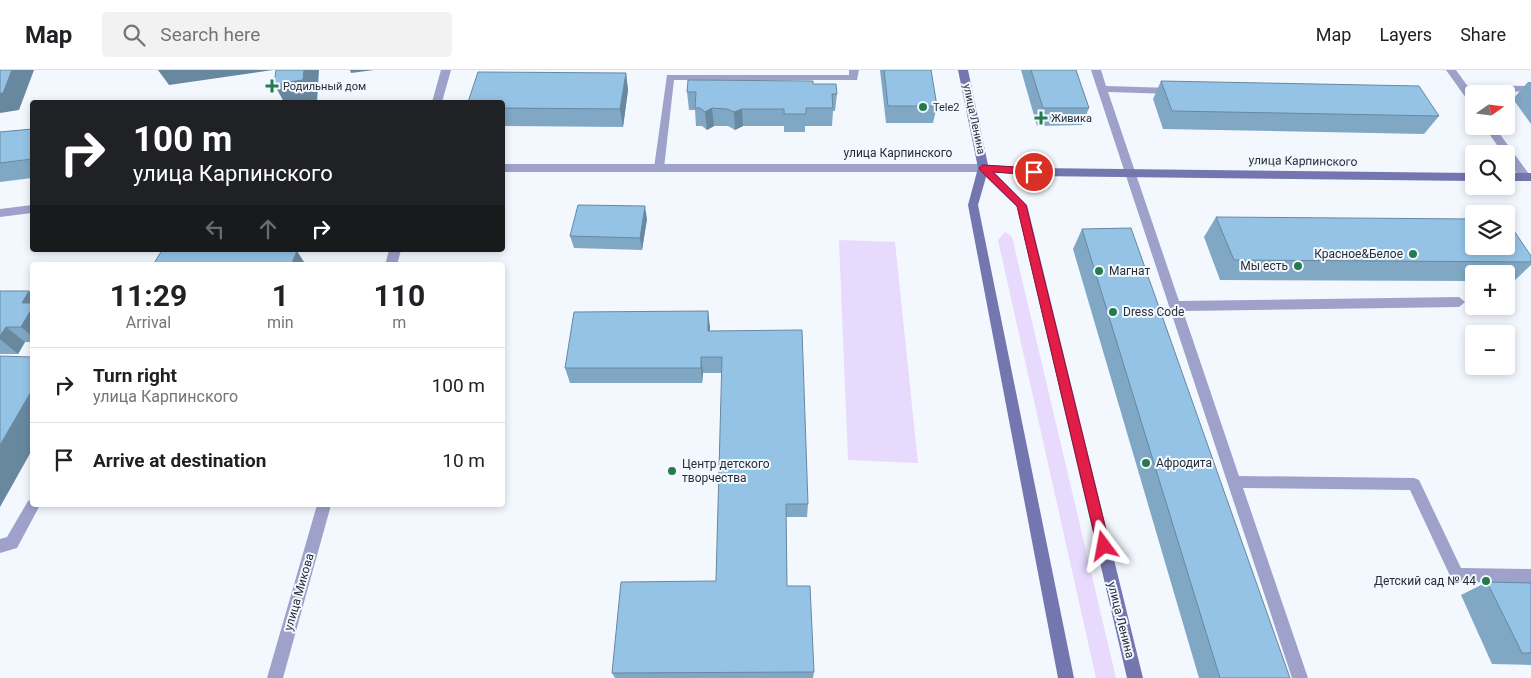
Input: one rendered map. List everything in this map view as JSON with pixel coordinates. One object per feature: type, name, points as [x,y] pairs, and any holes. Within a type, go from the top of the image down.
[{"type":"main road","name":"улица Ленина","points":[[964,70],[983,168],[973,205],[1066,678]]},
{"type":"main road","name":"улица Ленина","points":[[983,168],[1022,205],[1136,678]]},
{"type":"main road","name":"улица Карпинского","points":[[983,168],[1034,172],[1465,177]]},
{"type":"main road","points":[[1515,177],[1528,177]]},
{"type":"street","points":[[438,100],[446,70]]},
{"type":"street","points":[[659,168],[670,77],[854,78],[854,70]]},
{"type":"street","points":[[1096,70],[1300,678]]},
{"type":"street","points":[[1451,70],[1464,88],[1531,90]]},
{"type":"street","points":[[1102,89],[1181,91]]},
{"type":"street","points":[[1496,135],[1528,177]]},
{"type":"street","name":"улица Карпинского","points":[[505,168],[983,168]]},
{"type":"street","points":[[0,213],[30,209]]},
{"type":"street","points":[[1175,306],[1459,302]]},
{"type":"street","points":[[1235,482],[1414,484],[1456,575],[1531,576]]},
{"type":"street","points":[[0,546],[12,543],[32,507]]},
{"type":"street","name":"улица Микова","points":[[275,678],[323,507]]},
{"type":"shaded area","points":[[1005,232],[1012,237],[1116,678],[1096,678],[998,240]]},
{"type":"shaded area","points":[[839,240],[895,242],[918,463],[848,460]]},
{"type":"building","points":[[0,70],[12,70],[3,93],[0,93]]},
{"type":"building","points":[[276,70],[304,70],[303,80],[274,84]]},
{"type":"building","points":[[884,70],[931,70],[937,106],[888,106]]},
{"type":"building","points":[[1031,70],[1076,70],[1089,108],[1043,108]]},
{"type":"building","points":[[478,72],[626,73],[620,109],[505,108],[505,100],[469,100]]},
{"type":"building","points":[[688,80],[813,81],[813,84],[836,84],[837,94],[832,94],[833,108],[806,108],[806,114],[784,114],[784,109],[742,109],[734,112],[727,109],[712,108],[705,112],[700,108],[695,108],[696,92],[687,92]]},
{"type":"building","points":[[1161,81],[1419,86],[1439,116],[1172,111]]},
{"type":"building","points":[[30,129],[30,159],[0,163],[0,132]]},
{"type":"building","points":[[578,205],[645,206],[640,238],[570,236]]},
{"type":"building","points":[[1216,217],[1465,219],[1465,255],[1515,255],[1515,232],[1531,256],[1531,262],[1234,260]]},
{"type":"building","points":[[1131,228],[1290,678],[1220,678],[1082,229]]},
{"type":"building","points":[[161,252],[297,252],[292,262],[155,262]]},
{"type":"building","points":[[0,291],[29,291],[22,303],[30,303],[30,311],[21,327],[6,327],[0,336]]},
{"type":"building","points":[[708,311],[708,331],[802,330],[808,504],[786,504],[787,586],[810,586],[814,672],[612,673],[621,582],[716,581],[722,357],[701,357],[701,368],[565,368],[574,312]]},
{"type":"building","points":[[0,356],[30,357],[30,393],[0,445]]},
{"type":"building","points":[[1487,582],[1531,583],[1531,653],[1522,653]]},
{"type":"place","name":"Родильный дом","points":[[272,86]]},
{"type":"place","name":"Tele2","points":[[923,107]]},
{"type":"place","name":"Живика","points":[[1041,118]]},
{"type":"place","name":"Красное&Белое","points":[[1413,254]]},
{"type":"place","name":"Мы есть","points":[[1298,266]]},
{"type":"place","name":"Магнат","points":[[1099,271]]},
{"type":"place","name":"Dress Code","points":[[1113,312]]},
{"type":"place","name":"Афродита","points":[[1146,463]]},
{"type":"place","name":"Центр детского творчества","points":[[672,471]]},
{"type":"place","name":"Детский сад № 44","points":[[1486,581]]},
{"type":"route","points":[[1034,172],[983,168],[1022,205],[1104,546]]}]
